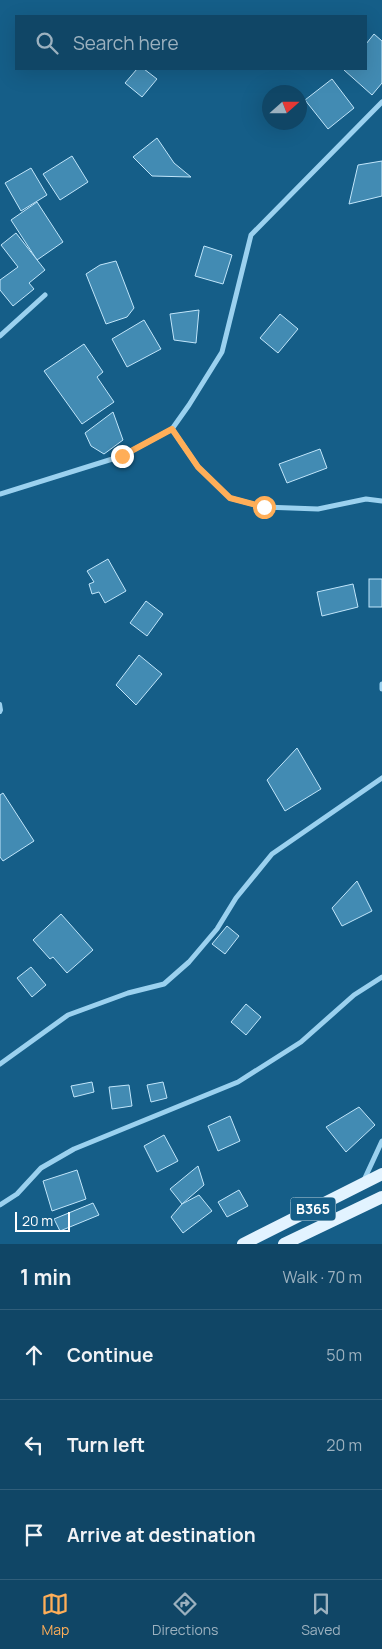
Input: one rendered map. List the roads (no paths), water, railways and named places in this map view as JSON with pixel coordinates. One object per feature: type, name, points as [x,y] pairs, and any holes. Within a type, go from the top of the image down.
[{"type":"main road","name":"B365","points":[[243,1244],[382,1174]]},
{"type":"main road","name":"B365","points":[[284,1244],[382,1197]]},
{"type":"street","points":[[0,494],[122,456],[172,429],[222,352],[251,236],[382,102]]},
{"type":"street","points":[[0,336],[45,295]]},
{"type":"street","points":[[172,429],[198,467],[230,498],[264,507],[318,509],[366,499],[382,501]]},
{"type":"street","points":[[382,684],[382,689]]},
{"type":"street","points":[[0,1064],[68,1015],[128,993],[164,984],[189,962],[216,929],[236,898],[272,854],[382,778]]},
{"type":"street","points":[[0,1205],[17,1194],[41,1168],[74,1149],[238,1082],[301,1042],[354,995],[382,977]]},
{"type":"street","points":[[361,1185],[382,1141]]},
{"type":"lane","points":[[0,704],[0,712]]}]
